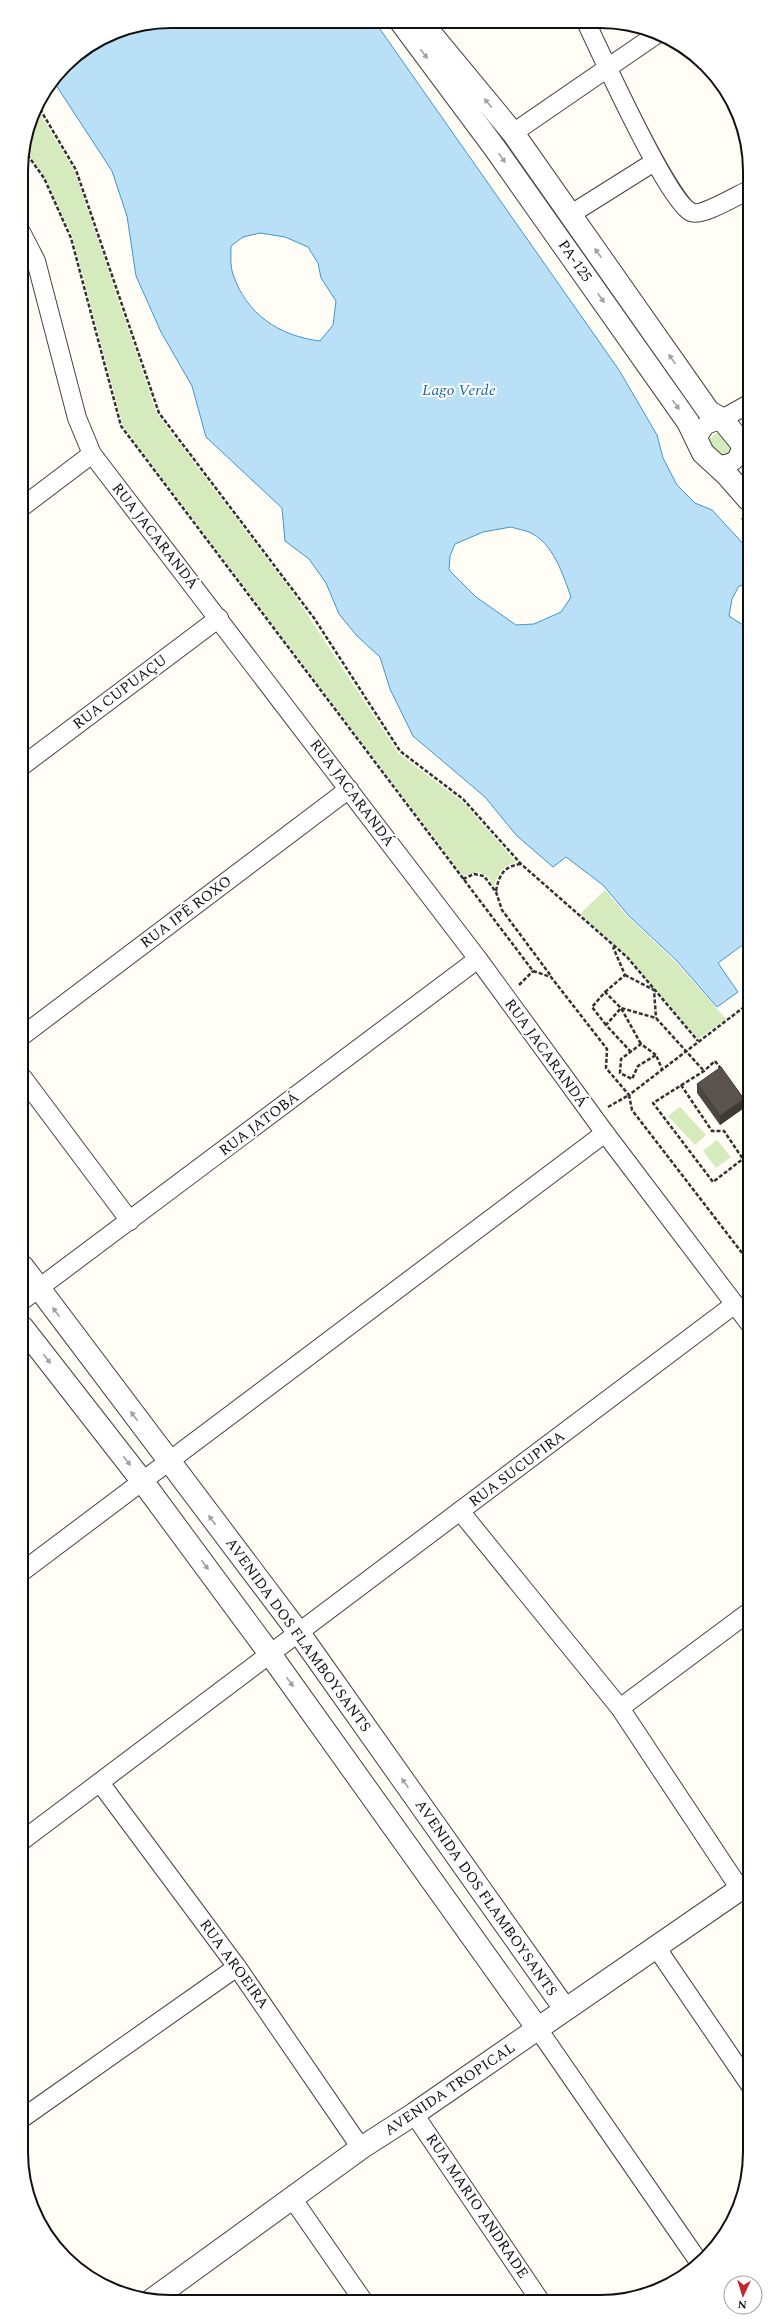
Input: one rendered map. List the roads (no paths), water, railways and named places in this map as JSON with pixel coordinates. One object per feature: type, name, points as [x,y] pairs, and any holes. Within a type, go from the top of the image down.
[{"type":"street","name":"PA-125","points":[[405,28],[499,153],[688,422],[704,454],[743,494]]},
{"type":"street","name":"PA-125","points":[[426,28],[513,133],[709,412],[722,419],[743,441]]},
{"type":"street","points":[[589,28],[654,162],[683,208],[692,213],[704,212],[743,193]]},
{"type":"street","points":[[513,133],[651,38]]},
{"type":"street","points":[[576,211],[654,162]]},
{"type":"street","name":"RUA JACARANDÁ","points":[[28,247],[36,261],[77,418],[92,454],[219,618],[478,959],[593,1117],[743,1315]]},
{"type":"street","points":[[696,439],[706,425],[722,419],[743,407]]},
{"type":"street","points":[[716,465],[734,460],[739,456],[743,449]]},
{"type":"street","points":[[28,502],[92,454]]},
{"type":"street","name":"RUA CUPUAÇU","points":[[28,761],[219,618]]},
{"type":"street","name":"RUA IPÊ ROXO","points":[[28,1031],[349,789]]},
{"type":"street","name":"RUA JATOBÁ","points":[[31,1294],[478,959]]},
{"type":"street","points":[[28,1086],[130,1221]]},
{"type":"street","points":[[28,1567],[143,1482],[167,1460],[605,1133]]},
{"type":"street","name":"AVENIDA DOS FLAMBOYSANTS","points":[[28,1284],[31,1294],[167,1460],[299,1632],[565,2009]]},
{"type":"street","name":"RUA SUCUPIRA","points":[[28,1837],[101,1784],[299,1632],[735,1304]]},
{"type":"street","points":[[28,1334],[143,1482],[270,1654],[538,2029],[696,2258]]},
{"type":"street","points":[[460,1512],[620,1708],[743,1885]]},
{"type":"street","points":[[620,1708],[743,1616]]},
{"type":"street","name":"RUA AROEIRA","points":[[101,1784],[237,1967],[361,2148]]},
{"type":"street","name":"AVENIDA TROPICAL","points":[[164,2295],[292,2198],[361,2148],[414,2114],[743,1887]]},
{"type":"street","points":[[656,1947],[743,2075]]},
{"type":"street","points":[[28,2114],[237,1967]]},
{"type":"street","name":"RUA MARIO ANDRADE","points":[[414,2114],[536,2295]]},
{"type":"street","points":[[292,2198],[359,2295]]},
{"type":"water","name":"Lago Verde","points":[[162,28],[379,28],[619,370],[657,435],[663,458],[677,485],[695,503],[712,510],[743,544],[743,585],[739,586],[732,599],[729,616],[743,625],[743,945],[718,963],[738,992],[717,1007],[676,960],[629,916],[603,885],[566,857],[553,867],[516,835],[485,797],[413,736],[390,689],[380,657],[357,636],[339,614],[326,583],[309,559],[285,541],[282,508],[206,437],[192,386],[161,332],[136,276],[127,216],[112,171],[57,86],[77,63],[99,47],[134,33]],"holes":[[[260,233],[285,237],[308,247],[318,263],[321,278],[336,301],[333,325],[320,341],[291,334],[266,321],[246,301],[233,274],[231,268],[231,246],[243,237]],[[511,527],[529,532],[545,543],[551,551],[561,569],[571,597],[561,612],[534,624],[516,625],[476,597],[449,570],[450,556],[455,544],[483,532]]]}]
